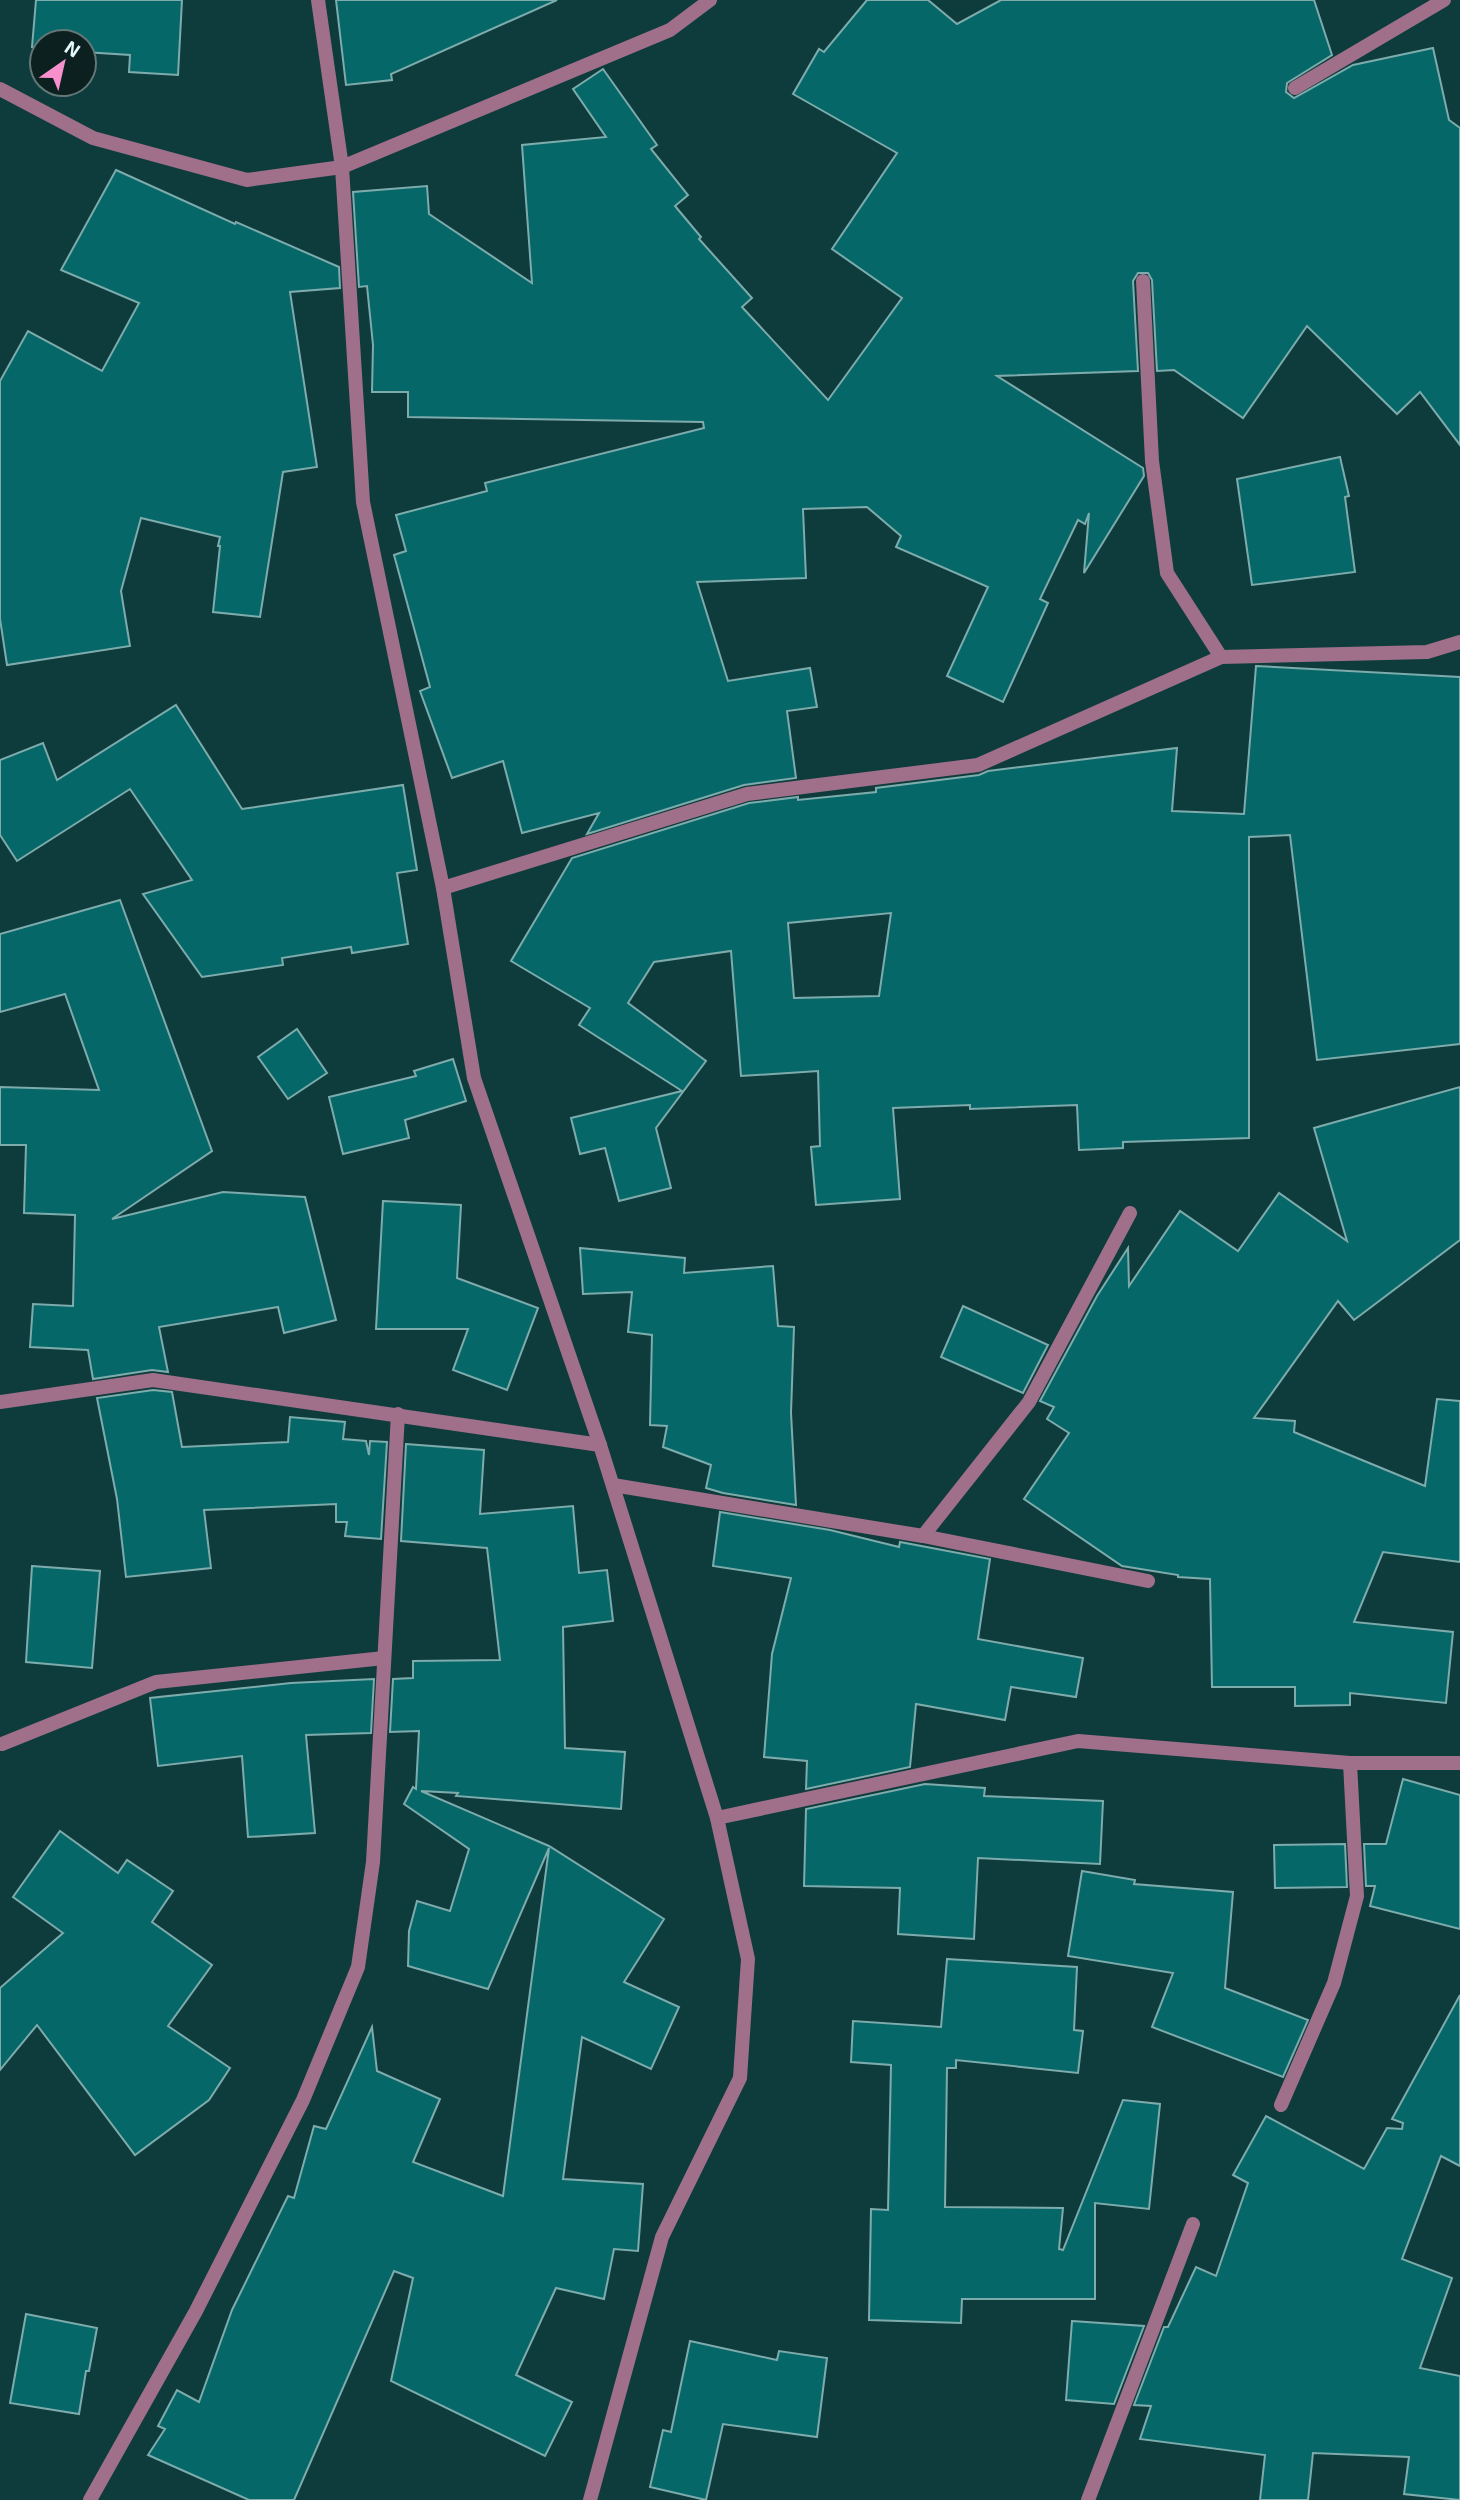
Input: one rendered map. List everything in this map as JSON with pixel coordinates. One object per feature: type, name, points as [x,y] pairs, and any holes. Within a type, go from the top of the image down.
[{"type":"street","points":[[318,0],[342,167],[363,502],[443,888],[474,1078],[600,1445],[717,1818],[748,1959],[740,2078],[662,2237],[590,2500]]},
{"type":"street","points":[[0,89],[93,138],[247,180],[342,167],[670,30],[710,0]]},
{"type":"street","points":[[1295,88],[1444,0]]},
{"type":"street","points":[[1143,281],[1152,461],[1167,573],[1221,657]]},
{"type":"street","points":[[443,888],[747,794],[978,765],[1221,657],[1427,652],[1460,642]]},
{"type":"street","points":[[923,1536],[1029,1402],[1130,1213]]},
{"type":"street","points":[[0,1402],[153,1380],[600,1445]]},
{"type":"street","points":[[90,2500],[196,2311],[303,2100],[359,1967],[373,1862],[398,1414]]},
{"type":"street","points":[[613,1485],[923,1536],[1148,1581]]},
{"type":"street","points":[[2,1744],[156,1682],[384,1658]]},
{"type":"street","points":[[717,1818],[1079,1741],[1350,1763],[1460,1763]]},
{"type":"street","points":[[1282,2105],[1334,1983],[1357,1896],[1350,1763]]},
{"type":"street","points":[[1088,2500],[1193,2224]]},
{"type":"building","points":[[36,0],[182,0],[178,75],[129,72],[130,55],[98,53],[98,28],[34,28]]},
{"type":"building","points":[[336,0],[557,0],[391,74],[392,80],[346,85]]},
{"type":"building","points":[[867,0],[928,0],[957,24],[1001,0],[1314,0],[1332,55],[1287,83],[1286,92],[1294,98],[1353,65],[1433,48],[1449,120],[1460,128],[1460,445],[1420,392],[1397,414],[1307,326],[1243,418],[1174,370],[1157,371],[1152,280],[1148,273],[1138,273],[1133,281],[1138,371],[997,376],[1143,468],[1144,476],[1084,573],[1089,513],[1085,524],[1078,520],[1040,599],[1048,603],[1003,702],[947,676],[988,587],[896,547],[901,536],[867,507],[803,509],[806,578],[697,582],[728,681],[810,668],[817,707],[787,711],[796,778],[744,785],[587,834],[599,813],[522,833],[503,761],[452,778],[420,691],[430,687],[394,555],[406,551],[396,515],[487,491],[485,483],[704,428],[703,422],[408,417],[408,392],[372,392],[373,345],[367,286],[359,287],[353,192],[427,186],[429,214],[532,283],[522,145],[606,137],[573,89],[603,69],[657,145],[651,149],[688,195],[675,206],[701,237],[699,239],[752,298],[742,307],[828,400],[902,298],[832,249],[897,153],[793,94],[819,49],[824,52]]},
{"type":"building","points":[[116,170],[339,267],[340,288],[290,292],[317,467],[283,472],[260,617],[213,612],[220,537],[141,518],[121,591],[130,646],[7,665],[0,619],[0,381],[28,331],[102,371],[139,303],[61,270]]},
{"type":"building","points":[[1340,457],[1349,496],[1345,497],[1355,572],[1252,585],[1237,479]]},
{"type":"building","points":[[1256,666],[1460,677],[1460,1044],[1317,1060],[1290,835],[1249,837],[1249,1138],[1123,1142],[1123,1148],[1079,1150],[1077,1105],[970,1109],[970,1105],[893,1108],[900,1199],[816,1205],[811,1147],[820,1146],[818,1071],[741,1076],[731,951],[654,962],[628,1003],[706,1061],[656,1128],[671,1188],[619,1201],[605,1148],[580,1154],[571,1118],[682,1091],[579,1025],[590,1008],[511,961],[572,858],[749,803],[876,792],[876,788],[979,775],[988,771],[1177,748],[1172,811],[1244,814]],"holes":[[[891,913],[879,996],[794,998],[788,923]]]},
{"type":"building","points":[[176,705],[242,809],[403,785],[417,870],[397,873],[408,944],[352,953],[351,947],[282,958],[283,965],[202,977],[143,894],[192,880],[130,789],[17,861],[0,835],[0,760],[43,743],[57,780]]},
{"type":"building","points":[[120,900],[212,1151],[112,1219],[223,1192],[305,1197],[336,1320],[284,1333],[278,1307],[159,1327],[168,1372],[152,1370],[93,1379],[88,1350],[30,1347],[33,1304],[73,1306],[75,1215],[24,1213],[26,1145],[0,1145],[0,1087],[99,1090],[65,994],[0,1012],[0,934]]},
{"type":"building","points":[[297,1029],[327,1073],[288,1099],[258,1057]]},
{"type":"building","points":[[453,1059],[466,1101],[405,1120],[409,1138],[343,1154],[329,1097],[416,1076],[414,1071]]},
{"type":"building","points":[[1460,1087],[1460,1240],[1354,1320],[1338,1301],[1254,1418],[1295,1421],[1294,1432],[1425,1486],[1437,1399],[1460,1401],[1460,1562],[1383,1552],[1354,1622],[1453,1632],[1446,1703],[1350,1693],[1350,1705],[1295,1706],[1295,1687],[1212,1687],[1210,1579],[1178,1577],[1122,1566],[1024,1499],[1069,1433],[1047,1419],[1054,1407],[1040,1401],[1097,1296],[1128,1248],[1129,1286],[1180,1211],[1238,1251],[1279,1193],[1347,1241],[1314,1128]]},
{"type":"building","points":[[383,1201],[461,1205],[457,1278],[538,1308],[507,1390],[453,1370],[468,1329],[376,1329]]},
{"type":"building","points":[[580,1248],[685,1258],[684,1273],[773,1266],[778,1326],[794,1327],[791,1413],[796,1505],[706,1488],[711,1465],[663,1447],[667,1426],[650,1425],[652,1335],[628,1332],[632,1292],[583,1294]]},
{"type":"building","points":[[963,1306],[1048,1345],[1023,1393],[941,1357]]},
{"type":"building","points":[[153,1390],[172,1392],[182,1447],[288,1442],[290,1417],[345,1422],[343,1439],[366,1441],[369,1455],[370,1441],[387,1442],[381,1539],[345,1536],[347,1522],[336,1522],[336,1504],[204,1510],[211,1568],[126,1577],[117,1499],[97,1398]]},
{"type":"building","points":[[406,1444],[484,1450],[480,1514],[573,1506],[579,1573],[607,1570],[613,1621],[563,1627],[565,1748],[625,1752],[621,1809],[421,1791],[549,1846],[664,1919],[624,1982],[679,2007],[651,2069],[582,2037],[563,2179],[643,2184],[638,2251],[614,2249],[604,2299],[556,2288],[516,2375],[572,2402],[545,2456],[391,2381],[413,2278],[394,2271],[294,2500],[249,2500],[148,2455],[165,2429],[158,2426],[177,2390],[199,2402],[232,2310],[288,2196],[294,2198],[314,2126],[326,2129],[372,2027],[377,2071],[440,2099],[413,2162],[503,2196],[549,1848],[488,1989],[408,1966],[409,1931],[417,1901],[450,1911],[469,1849],[404,1804],[413,1787],[416,1789],[419,1731],[390,1732],[393,1679],[413,1678],[413,1661],[500,1660],[487,1548],[401,1541]]},
{"type":"building","points":[[720,1512],[830,1530],[899,1547],[900,1542],[990,1559],[978,1639],[1083,1658],[1076,1697],[1011,1687],[1005,1720],[916,1704],[910,1767],[806,1789],[807,1761],[764,1757],[772,1654],[791,1578],[713,1566]]},
{"type":"building","points":[[32,1566],[100,1571],[92,1668],[26,1662]]},
{"type":"building","points":[[374,1679],[371,1733],[306,1735],[315,1833],[248,1837],[242,1756],[158,1766],[150,1698],[291,1683]]},
{"type":"building","points":[[1403,1779],[1460,1795],[1460,1929],[1370,1906],[1375,1886],[1366,1886],[1364,1844],[1386,1844]]},
{"type":"building","points":[[925,1784],[985,1788],[984,1796],[1103,1801],[1100,1864],[978,1858],[974,1939],[898,1934],[900,1888],[804,1886],[806,1809]]},
{"type":"building","points":[[60,1831],[118,1873],[127,1860],[173,1891],[152,1922],[212,1965],[168,2026],[230,2068],[209,2100],[135,2155],[37,2025],[0,2070],[0,1988],[63,1933],[13,1897]]},
{"type":"building","points":[[1345,1844],[1347,1887],[1275,1888],[1274,1845]]},
{"type":"building","points":[[1082,1871],[1135,1880],[1134,1884],[1233,1892],[1225,1988],[1308,2020],[1283,2077],[1152,2027],[1173,1973],[1068,1956]]},
{"type":"building","points":[[947,1959],[1077,1967],[1074,2030],[1083,2031],[1078,2073],[956,2060],[956,2068],[947,2068],[945,2207],[1063,2208],[1059,2249],[1063,2250],[1123,2100],[1160,2104],[1149,2209],[1095,2203],[1095,2299],[962,2299],[961,2323],[869,2320],[871,2209],[888,2210],[891,2065],[851,2062],[853,2021],[941,2027]]},
{"type":"building","points":[[1460,1995],[1460,2166],[1441,2156],[1402,2259],[1452,2278],[1420,2368],[1460,2376],[1460,2500],[1404,2494],[1409,2457],[1313,2453],[1308,2500],[1260,2500],[1265,2455],[1140,2439],[1151,2406],[1134,2405],[1164,2327],[1168,2327],[1196,2267],[1216,2276],[1248,2183],[1233,2175],[1266,2116],[1364,2169],[1387,2128],[1402,2129],[1403,2123],[1392,2119]]},
{"type":"building","points":[[26,2314],[97,2328],[79,2414],[10,2403]]},
{"type":"building","points":[[1072,2321],[1144,2326],[1114,2404],[1066,2400]]},
{"type":"building","points":[[690,2341],[777,2360],[779,2351],[827,2358],[817,2437],[723,2424],[706,2500],[650,2487],[663,2430],[671,2432]]}]
